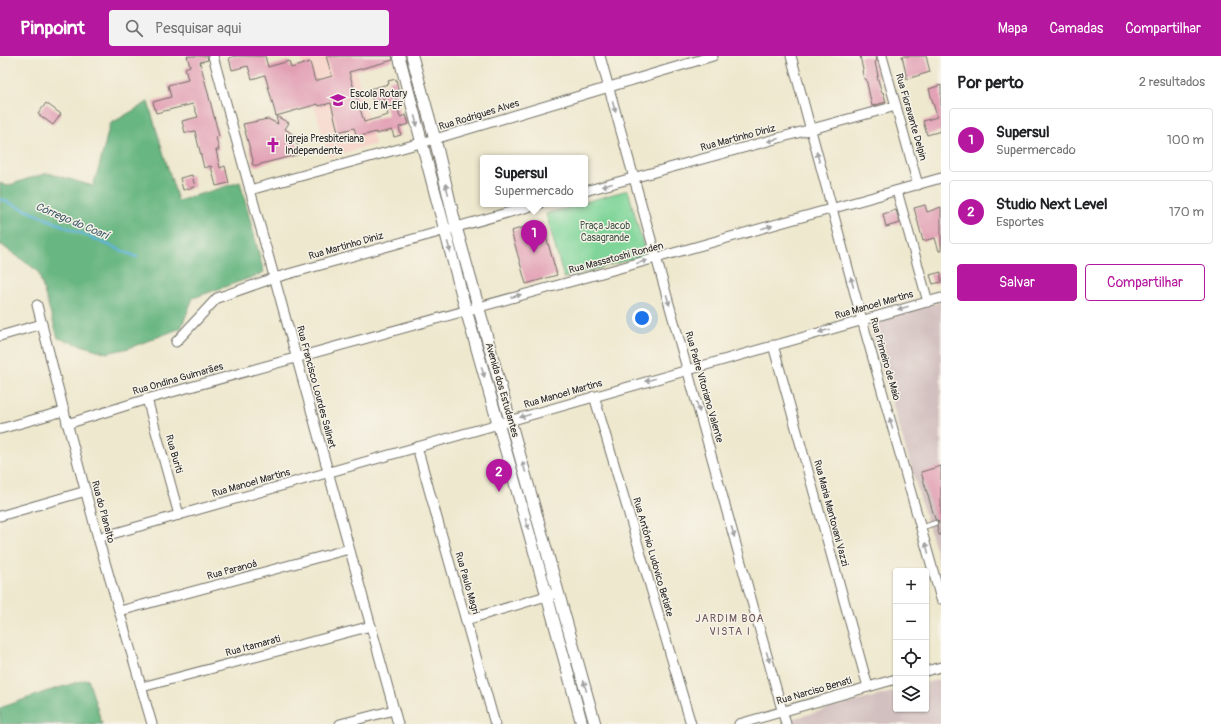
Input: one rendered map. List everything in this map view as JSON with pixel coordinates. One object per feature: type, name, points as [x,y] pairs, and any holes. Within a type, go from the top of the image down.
[{"type":"street","name":"Rua Francisco Lourdes Salinet","points":[[213,56],[398,724]]},
{"type":"street","name":"Avenida dos Estudantes","points":[[399,56],[466,310],[548,596],[582,724]]},
{"type":"street","name":"Avenida dos Estudantes","points":[[412,56],[478,307],[596,724]]},
{"type":"street","name":"Rua Padre Vitoriano Valente","points":[[600,56],[786,724]]},
{"type":"street","name":"Rua Rodrigues Alves","points":[[250,190],[435,139],[713,56]]},
{"type":"street","name":"Rua Primeiro de Maio","points":[[791,56],[862,320],[941,599]]},
{"type":"street","name":"Rua Fioravante Delpin","points":[[882,56],[918,185]]},
{"type":"street","points":[[404,76],[417,72]]},
{"type":"street","name":"Rua Martinho Diniz","points":[[588,190],[896,106]]},
{"type":"street","name":"Rua Massatoshi Ronden","points":[[296,357],[941,178]]},
{"type":"street","points":[[897,191],[928,302]]},
{"type":"street","name":"Rua Martinho Diniz","points":[[176,342],[217,298],[274,278],[528,207]]},
{"type":"street","name":"Rua Manoel Martins","points":[[98,538],[941,298]]},
{"type":"street","name":"Rua do Planalto","points":[[37,305],[98,538],[152,724]]},
{"type":"street","points":[[0,336],[42,324]]},
{"type":"street","name":"Rua Maria Mantovani Vazzi","points":[[774,345],[868,687]]},
{"type":"street","name":"Rua Ondina Guimarães","points":[[67,424],[147,399],[296,357]]},
{"type":"street","name":"Rua Antônio Ludovico Betiate","points":[[594,396],[691,724]]},
{"type":"street","name":"Rua Buriti","points":[[147,399],[179,515]]},
{"type":"street","points":[[0,429],[64,411]]},
{"type":"street","name":"Rua Paulo Magri","points":[[417,447],[495,724]]},
{"type":"street","points":[[0,516],[86,492]]},
{"type":"street","points":[[522,508],[534,504]]},
{"type":"street","name":"Rua Paranoá","points":[[120,611],[350,549]]},
{"type":"street","points":[[466,620],[559,592]]},
{"type":"street","name":"Rua Itamarati","points":[[142,687],[370,626]]},
{"type":"street","points":[[929,670],[941,667]]},
{"type":"street","name":"Rua Narciso Benati","points":[[739,724],[893,680]]},
{"type":"street","points":[[340,724],[394,710]]},
{"type":"lane","points":[[921,528],[936,523]]},
{"type":"shaded area","name":"Escola Rotary Club, E M-EF","points":[[300,56],[352,56],[375,144],[329,157]]},
{"type":"shaded area","points":[[941,302],[941,569],[869,324]]},
{"type":"shaded area","points":[[941,679],[941,724],[792,724],[791,719],[893,692],[893,712],[929,712],[929,682]]},
{"type":"green space","points":[[148,102],[178,201],[240,182],[264,273],[193,298],[181,328],[129,348],[107,353],[58,338],[38,271],[0,244],[0,183],[7,186],[48,173],[93,186],[110,124]]},
{"type":"green space","name":"Praça Jacob Casagrande","points":[[628,190],[646,255],[564,278],[546,214],[569,207],[588,207],[588,201]]},
{"type":"green space","points":[[88,679],[102,724],[0,724],[0,708]]},
{"type":"building","points":[[187,56],[207,56],[208,60],[200,62],[219,136],[216,137],[219,150],[216,150],[220,168],[225,166],[229,183],[216,186],[211,166],[204,168],[195,131],[185,133],[182,121],[198,117],[193,104],[156,113],[153,102],[171,97],[168,85],[188,80],[185,68],[190,66]]},
{"type":"building","points":[[235,56],[265,56],[268,67],[289,61],[291,68],[310,62],[315,81],[332,76],[326,56],[392,56],[393,60],[349,72],[364,122],[388,115],[385,99],[373,102],[369,89],[389,84],[388,81],[396,79],[399,94],[395,95],[400,117],[406,115],[409,124],[399,127],[401,135],[394,137],[392,130],[357,137],[354,128],[338,132],[331,103],[319,106],[318,104],[276,116],[265,75],[252,79],[248,66],[232,70],[229,58]]},
{"type":"building","points":[[860,56],[876,56],[877,61],[875,62],[877,76],[886,102],[872,106],[866,79],[864,79],[862,71]]},
{"type":"building","points":[[902,56],[926,56],[930,72],[907,79]]},
{"type":"building","points":[[941,85],[941,131],[927,135],[923,121],[937,117],[929,89]]},
{"type":"building","points":[[46,103],[61,114],[53,125],[38,114]]},
{"type":"building","name":"Igreja Presbiteriana Independente","points":[[276,116],[289,123],[285,129],[294,135],[300,154],[258,166],[254,165],[252,164],[253,160],[243,124],[268,119],[278,124]]},
{"type":"building","points":[[192,175],[195,187],[183,190],[180,178]]},
{"type":"building","points":[[925,205],[927,212],[941,207],[941,251],[939,251],[935,238],[923,241],[914,208]]},
{"type":"building","points":[[896,210],[900,223],[886,227],[883,214]]},
{"type":"building","points":[[542,222],[557,275],[526,284],[511,231]]},
{"type":"building","points":[[941,272],[941,282],[933,284],[930,275]]},
{"type":"building","points":[[941,466],[941,535],[939,535],[937,526],[939,522],[935,519],[921,472]]},
{"type":"waterway","name":"Córrego do Coarí","points":[[0,199],[137,257]]},
{"type":"place","name":"Escola Rotary Club, E M-EF","points":[[338,100]]},
{"type":"place","name":"Igreja Presbiteriana Independente","points":[[273,145]]},
{"type":"place","name":"Supersul","points":[[534,253]]},
{"type":"place","name":"Studio Next Level","points":[[499,492]]},
{"type":"district","name":"JARDIM BOA VISTA I","points":[[730,624]]}]
